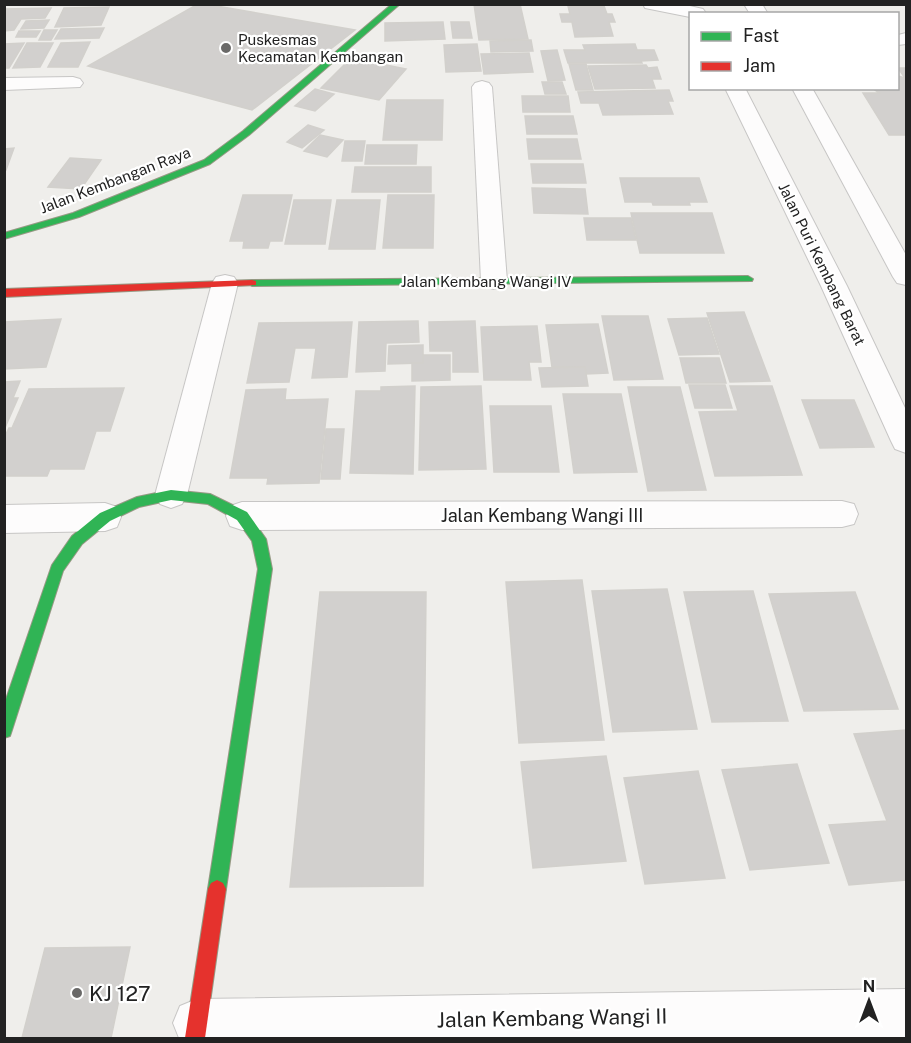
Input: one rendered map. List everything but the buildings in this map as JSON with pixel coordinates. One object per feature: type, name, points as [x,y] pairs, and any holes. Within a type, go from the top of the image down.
[{"type":"street","name":"Jalan Kembangan Raya","points":[[4,236],[76,215],[207,162],[246,133],[397,4]]},
{"type":"street","points":[[651,4],[692,12]]},
{"type":"street","points":[[4,84],[73,83]]},
{"type":"street","points":[[482,87],[494,281]]},
{"type":"street","name":"Jalan Puri Kembang Barat","points":[[736,90],[834,286],[906,441]]},
{"type":"street","points":[[803,90],[906,277]]},
{"type":"street","name":"Jalan Kembang Wangi IV","points":[[4,293],[225,283],[748,279]]},
{"type":"street","points":[[171,495],[225,283]]},
{"type":"street","points":[[4,730],[57,569],[77,540],[105,518],[137,502],[171,495],[210,499],[242,516],[259,539],[265,569],[196,1031]]},
{"type":"street","name":"Jalan Kembang Wangi III","points":[[242,516],[842,514]]},
{"type":"street","points":[[4,519],[105,518]]},
{"type":"street","name":"Jalan Kembang Wangi II","points":[[196,1031],[906,1013]]},
{"type":"traffic: fast","points":[[4,236],[76,215],[207,162],[246,133],[397,4]]},
{"type":"traffic: fast","points":[[252,283],[748,279]]},
{"type":"traffic: fast","points":[[4,730],[57,569],[77,540],[105,517],[137,502],[171,495],[210,499],[242,516],[259,539],[265,569],[217,889]]},
{"type":"traffic: jam","points":[[4,293],[252,283]]},
{"type":"traffic: jam","points":[[195,1038],[217,889]]},
{"type":"place","name":"Puskesmas Kecamatan Kembangan","points":[[226,48]]},
{"type":"place","name":"KJ 127","points":[[77,993]]}]
